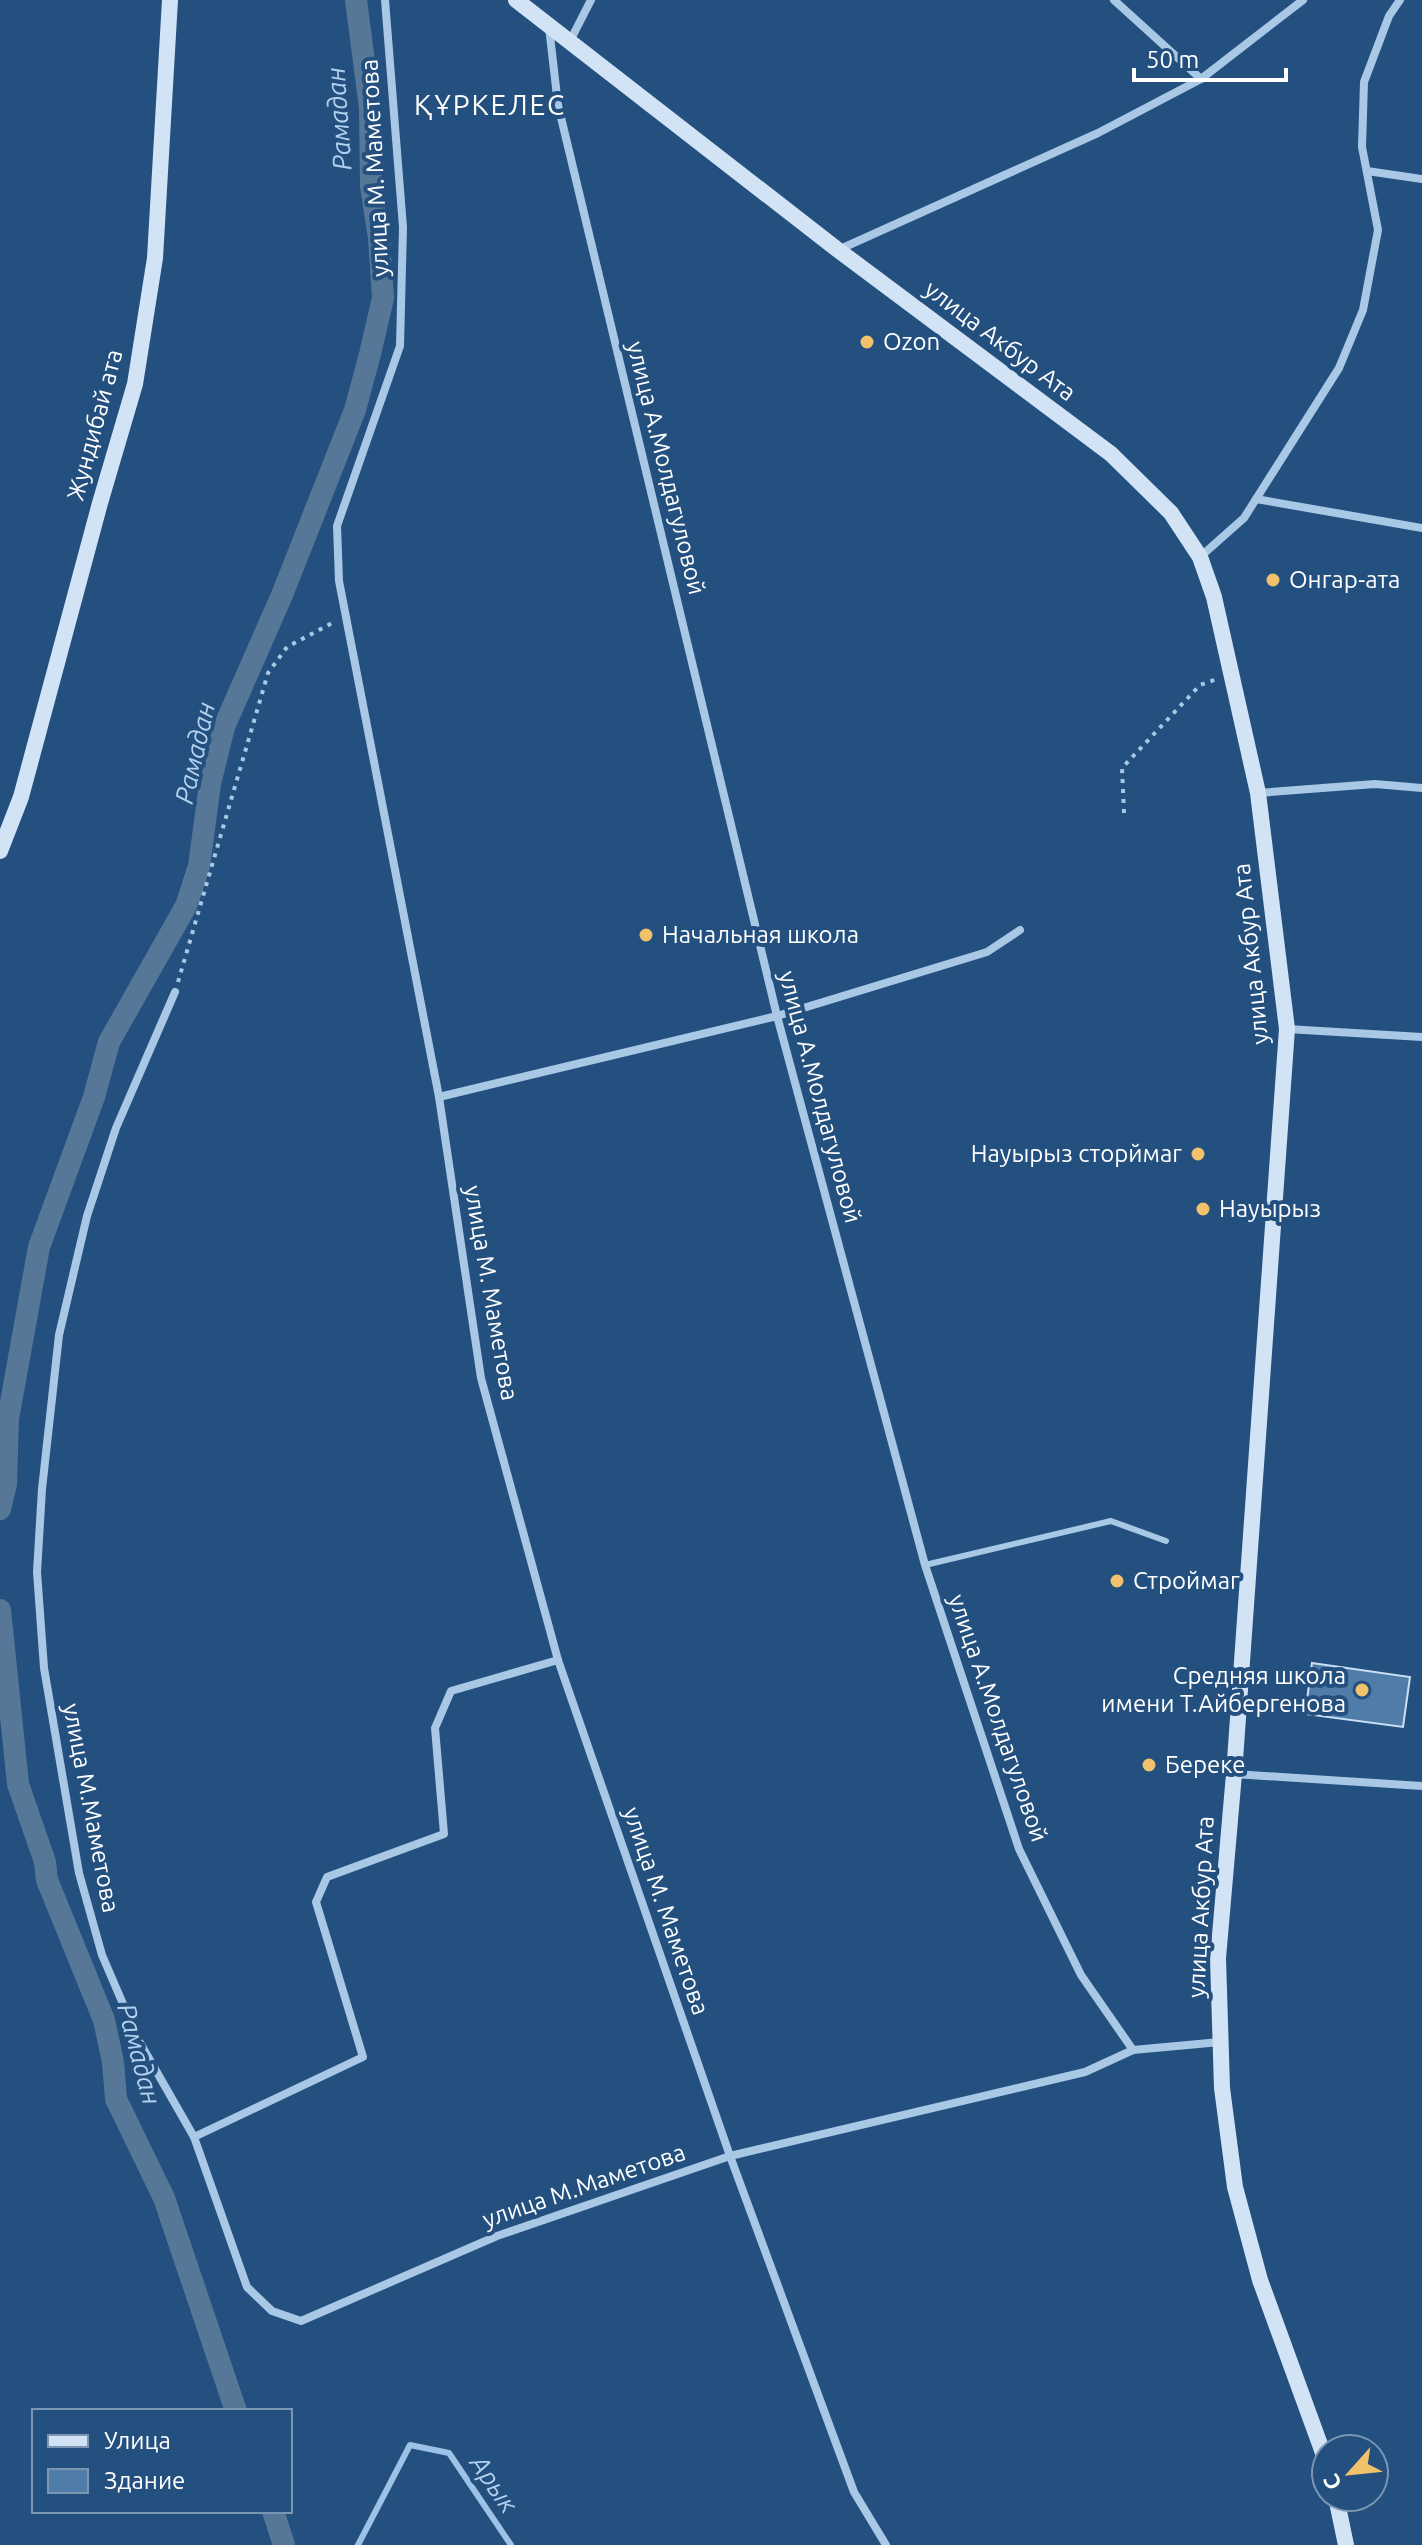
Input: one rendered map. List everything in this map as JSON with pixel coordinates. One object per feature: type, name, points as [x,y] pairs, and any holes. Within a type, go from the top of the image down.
[{"type":"main road","name":"Жундибай ата","points":[[0,851],[21,797],[135,384],[155,258],[170,0]]},
{"type":"main road","name":"улица Акбур Ата","points":[[516,0],[838,250],[1111,454],[1171,513],[1200,557],[1214,597],[1258,793],[1287,1029],[1218,1958],[1222,2088],[1235,2187],[1260,2280],[1316,2433]]},
{"type":"main road","points":[[1340,2513],[1347,2544]]},
{"type":"street","name":"улица М. Маметова","points":[[385,0],[403,227],[400,346],[337,526],[339,581],[439,1097],[481,1378],[558,1660],[730,2156],[854,2492],[886,2545]]},
{"type":"street","points":[[570,41],[591,0]]},
{"type":"street","points":[[1114,0],[1201,79]]},
{"type":"street","points":[[838,250],[1098,133],[1201,79],[1303,0]]},
{"type":"street","points":[[1200,557],[1244,518],[1339,368],[1363,310],[1378,230],[1362,147],[1364,82],[1389,16],[1400,0]]},
{"type":"street","name":"улица А.Молдагуловой","points":[[548,25],[558,105],[777,1016],[925,1565],[1019,1849],[1081,1975],[1133,2050]]},
{"type":"street","points":[[1367,171],[1422,179]]},
{"type":"street","points":[[1256,499],[1422,528]]},
{"type":"street","points":[[1258,793],[1375,784],[1422,788]]},
{"type":"street","points":[[439,1097],[777,1016],[987,952],[1020,930]]},
{"type":"street","name":"улица М.Маметова","points":[[175,992],[116,1128],[87,1216],[59,1335],[42,1489],[37,1572],[44,1668],[79,1873],[102,1955],[139,2041],[194,2137],[247,2287],[272,2311],[301,2321],[497,2236],[730,2156]]},
{"type":"street","points":[[1287,1029],[1422,1037]]},
{"type":"street","points":[[194,2137],[363,2057],[316,1902],[327,1877],[444,1834],[435,1728],[451,1691],[558,1660]]},
{"type":"street","points":[[1234,1774],[1422,1786]]},
{"type":"street","points":[[730,2156],[1085,2072],[1133,2050],[1220,2042]]},
{"type":"lane","points":[[925,1565],[1111,1521],[1166,1541]]},
{"type":"path","points":[[175,992],[268,673],[287,647],[346,616]]},
{"type":"path","points":[[1124,813],[1122,768],[1200,685],[1231,673]]},
{"type":"building","points":[[1312,1663],[1410,1677],[1403,1727],[1305,1714]]},
{"type":"waterway","name":"Рамадан","points":[[0,1509],[6,1484],[8,1419],[39,1247],[94,1097],[109,1042],[186,906],[199,866],[210,784],[224,727],[282,595],[355,410],[370,354],[383,298],[379,238],[371,186],[370,108],[356,0]]},
{"type":"waterway","name":"Рамадан","points":[[0,1610],[18,1784],[45,1862],[47,1880],[104,2020],[113,2062],[116,2099],[164,2198],[235,2409]]},
{"type":"waterway","name":"Арык","points":[[358,2545],[410,2445],[449,2453],[511,2545]]},
{"type":"waterway","name":"Рамадан","points":[[274,2513],[284,2545]]},
{"type":"place","name":"Ozon","points":[[867,342]]},
{"type":"place","name":"Онгар-ата","points":[[1273,580]]},
{"type":"place","name":"Начальная школа","points":[[646,935]]},
{"type":"place","name":"Науырыз сторймаг","points":[[1198,1154]]},
{"type":"place","name":"Науырыз","points":[[1203,1209]]},
{"type":"place","name":"Строймаг","points":[[1117,1581]]},
{"type":"place","name":"Средняя школа имени Т.Айбергенова","points":[[1362,1690]]},
{"type":"place","name":"Береке","points":[[1149,1765]]},
{"type":"district","name":"ҚҰРКЕЛЕС","points":[[490,105]]}]
